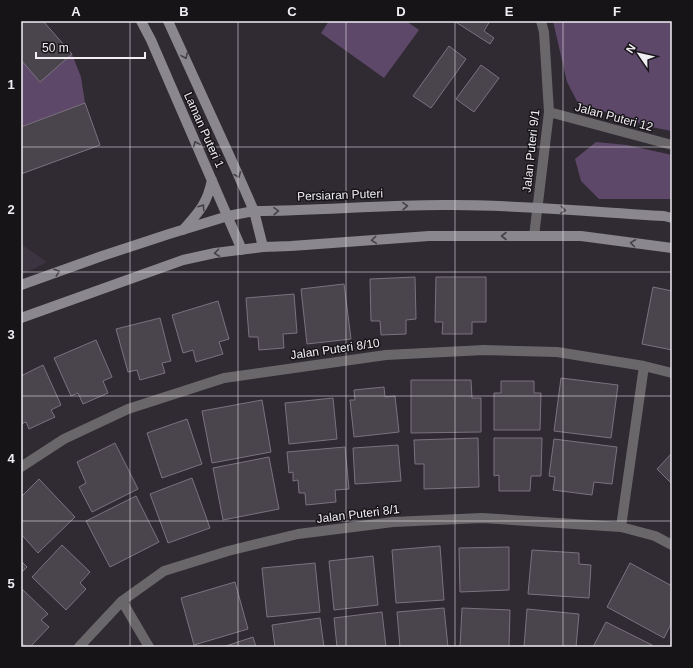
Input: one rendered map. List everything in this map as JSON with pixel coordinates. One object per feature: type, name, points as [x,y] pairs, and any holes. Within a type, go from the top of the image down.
[{"type":"main road","name":"Laman Puteri 1","points":[[142,21],[242,250]]},
{"type":"main road","name":"Laman Puteri 1","points":[[168,21],[254,211],[263,247]]},
{"type":"main road","points":[[183,230],[204,204],[209,194],[212,180]]},
{"type":"main road","name":"Persiaran Puteri","points":[[21,286],[102,256],[228,216],[254,211],[451,204],[512,205],[664,216],[672,218]]},
{"type":"main road","points":[[21,318],[183,260],[215,253],[263,247],[430,236],[581,236],[672,248]]},
{"type":"street","name":"Jalan Puteri 9/1","points":[[534,236],[549,112],[544,32],[541,21]]},
{"type":"street","name":"Jalan Puteri 12","points":[[549,112],[672,145]]},
{"type":"street","name":"Jalan Puteri 8/10","points":[[21,467],[64,439],[128,409],[224,378],[386,355],[484,350],[557,352],[644,366],[672,374]]},
{"type":"street","points":[[621,527],[644,366]]},
{"type":"street","name":"Jalan Puteri 8/1","points":[[78,647],[122,601],[164,571],[228,551],[298,534],[393,522],[482,518],[621,527],[655,536],[672,545]]},
{"type":"street","points":[[122,601],[149,647]]},
{"type":"shaded area","points":[[329,21],[406,21],[419,30],[384,78],[321,33]]},
{"type":"shaded area","points":[[553,21],[672,21],[672,131],[651,127],[578,103],[567,82]]},
{"type":"shaded area","points":[[72,54],[81,77],[85,103],[21,127],[21,60]]},
{"type":"shaded area","points":[[596,142],[627,145],[672,155],[672,199],[599,199],[581,181],[575,159]]},
{"type":"shaded area","points":[[21,244],[47,262],[21,275]]},
{"type":"building","points":[[21,21],[43,21],[72,54],[40,82],[21,60]]},
{"type":"building","points":[[454,21],[490,21],[484,31],[494,38],[490,44]]},
{"type":"building","points":[[449,46],[466,59],[431,108],[413,96]]},
{"type":"building","points":[[481,65],[499,78],[474,112],[456,99]]},
{"type":"building","points":[[85,103],[100,145],[21,174],[21,127]]},
{"type":"building","points":[[415,277],[416,319],[406,320],[406,334],[381,335],[380,321],[371,321],[370,279]]},
{"type":"building","points":[[436,277],[486,277],[486,322],[472,322],[472,334],[442,334],[443,322],[435,322]]},
{"type":"building","points":[[344,284],[351,339],[307,344],[301,289]]},
{"type":"building","points":[[653,287],[672,291],[672,350],[642,344]]},
{"type":"building","points":[[294,294],[297,333],[283,334],[284,348],[259,350],[258,337],[249,337],[246,298]]},
{"type":"building","points":[[218,301],[229,339],[219,342],[223,354],[196,362],[193,350],[183,353],[172,315]]},
{"type":"building","points":[[160,318],[171,361],[162,363],[165,373],[140,380],[137,370],[128,372],[116,329]]},
{"type":"building","points":[[96,340],[112,377],[103,381],[108,393],[83,404],[78,393],[71,396],[54,358]]},
{"type":"building","points":[[43,365],[61,405],[51,410],[55,417],[29,429],[26,422],[21,424],[21,376]]},
{"type":"building","points":[[561,378],[618,385],[611,438],[554,431]]},
{"type":"building","points":[[411,380],[471,380],[472,398],[481,398],[481,432],[411,433]]},
{"type":"building","points":[[501,381],[534,381],[534,393],[541,393],[540,430],[494,430],[494,393],[501,393]]},
{"type":"building","points":[[384,387],[385,397],[395,396],[399,432],[354,437],[350,400],[355,400],[354,390]]},
{"type":"building","points":[[333,398],[337,439],[289,444],[285,403]]},
{"type":"building","points":[[262,400],[271,452],[212,463],[202,411]]},
{"type":"building","points":[[187,419],[202,464],[162,478],[147,433]]},
{"type":"building","points":[[478,438],[479,487],[424,489],[424,464],[415,464],[414,440]]},
{"type":"building","points":[[494,438],[542,438],[541,476],[531,476],[530,491],[499,491],[499,475],[494,476]]},
{"type":"building","points":[[554,439],[617,447],[612,484],[594,482],[592,495],[553,490],[555,477],[549,476]]},
{"type":"building","points":[[115,443],[138,489],[92,512],[79,487],[86,483],[77,462]]},
{"type":"building","points":[[398,445],[401,481],[355,484],[353,448]]},
{"type":"building","points":[[345,447],[349,489],[335,490],[336,502],[306,505],[305,493],[299,493],[298,480],[293,481],[293,472],[289,473],[287,452]]},
{"type":"building","points":[[672,453],[672,484],[657,469]]},
{"type":"building","points":[[269,457],[279,509],[223,520],[213,468]]},
{"type":"building","points":[[192,478],[210,528],[168,543],[150,494]]},
{"type":"building","points":[[39,479],[75,517],[38,553],[21,534],[21,497]]},
{"type":"building","points":[[136,496],[159,542],[110,567],[86,521]]},
{"type":"building","points":[[62,545],[90,572],[80,583],[86,589],[66,610],[32,577]]},
{"type":"building","points":[[440,546],[444,600],[396,603],[392,550]]},
{"type":"building","points":[[509,547],[509,590],[460,592],[459,548]]},
{"type":"building","points":[[532,550],[579,553],[579,564],[591,565],[589,598],[528,594]]},
{"type":"building","points":[[373,556],[378,605],[334,610],[329,561]]},
{"type":"building","points":[[21,561],[27,567],[21,573]]},
{"type":"building","points":[[315,563],[320,612],[267,617],[262,568]]},
{"type":"building","points":[[630,563],[672,586],[672,622],[664,638],[607,607]]},
{"type":"building","points":[[235,582],[248,629],[194,645],[181,598]]},
{"type":"building","points":[[21,588],[48,614],[41,620],[49,627],[30,647],[26,647],[21,642]]},
{"type":"building","points":[[444,608],[448,647],[400,647],[397,612]]},
{"type":"building","points":[[462,608],[510,610],[509,647],[460,647]]},
{"type":"building","points":[[527,609],[579,614],[576,647],[524,647]]},
{"type":"building","points":[[382,612],[386,647],[337,647],[334,618]]},
{"type":"building","points":[[320,618],[324,647],[275,647],[272,625]]},
{"type":"building","points":[[606,622],[652,645],[651,647],[593,647]]},
{"type":"building","points":[[253,637],[256,647],[223,647]]}]
